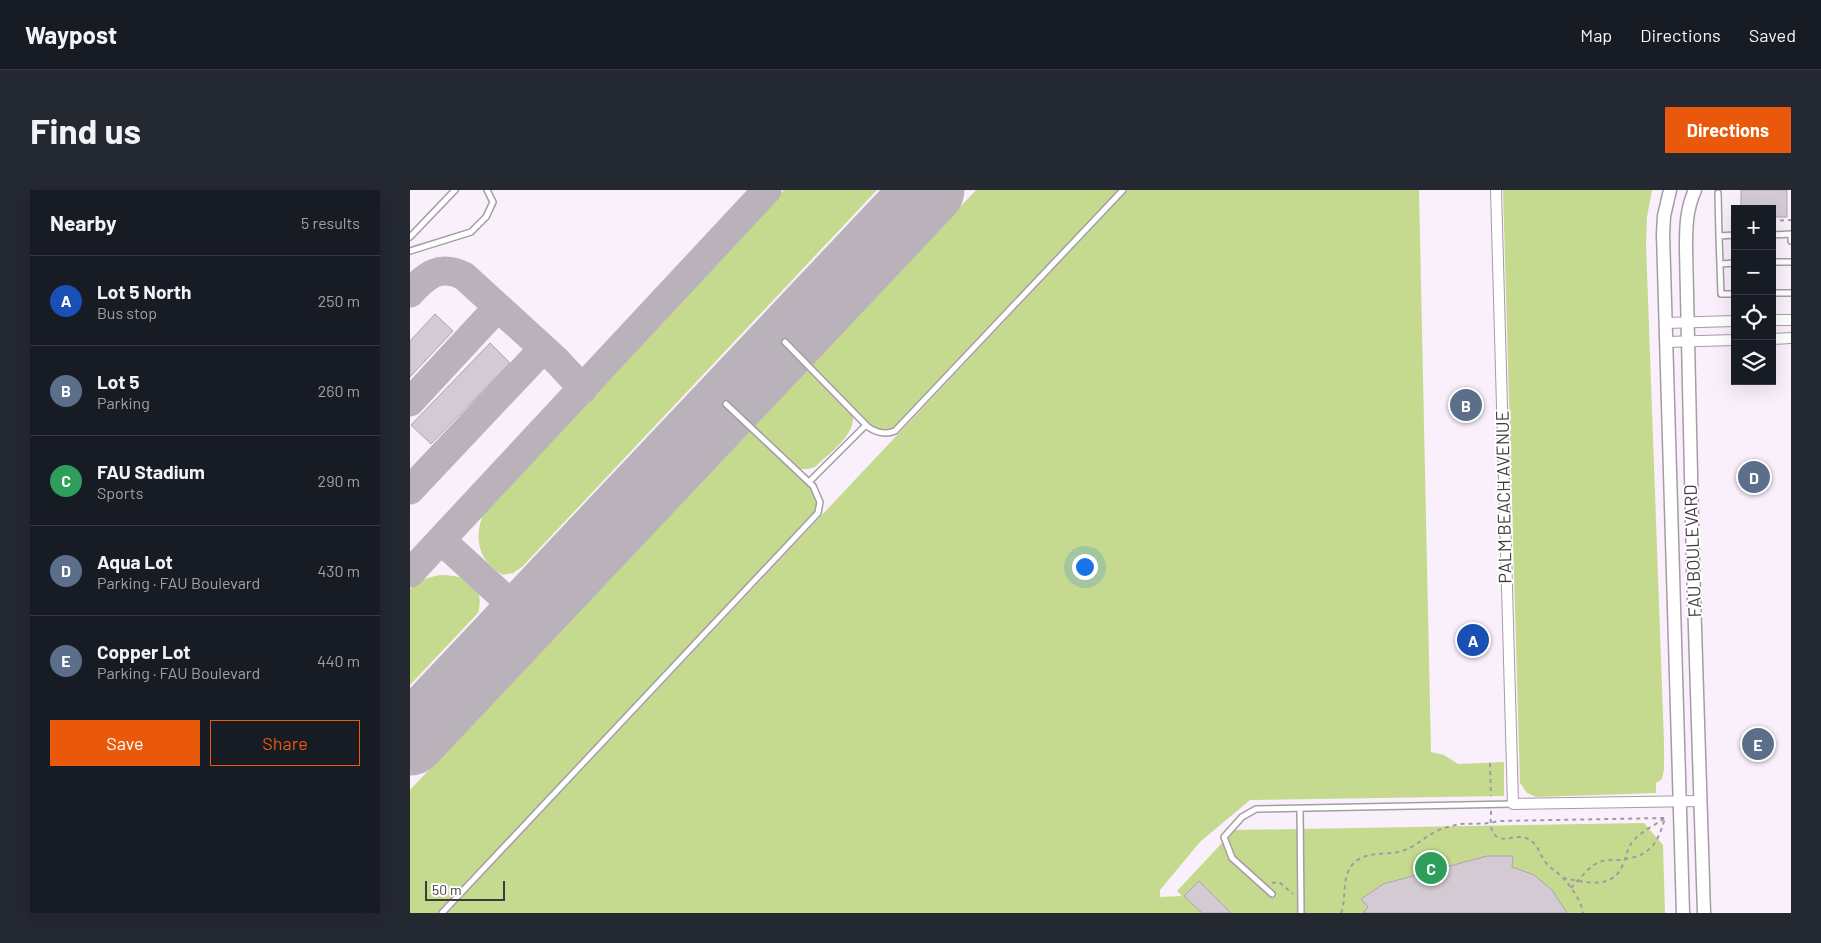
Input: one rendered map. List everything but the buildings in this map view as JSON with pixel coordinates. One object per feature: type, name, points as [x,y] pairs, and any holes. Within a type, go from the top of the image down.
[{"type":"street","name":"PALM BEACH AVENUE","points":[[1496,190],[1513,804]]},
{"type":"street","name":"FAU BOULEVARD","points":[[1670,190],[1664,216],[1666,342],[1683,913]]},
{"type":"street","name":"FAU BOULEVARD","points":[[1695,190],[1686,220],[1687,322],[1704,913]]},
{"type":"street","points":[[1776,320],[1791,320]]},
{"type":"street","points":[[1666,323],[1731,321]]},
{"type":"street","points":[[1776,339],[1791,338]]},
{"type":"street","points":[[1666,342],[1731,340]]},
{"type":"street","points":[[1513,804],[1701,801]]},
{"type":"lane","points":[[410,237],[455,190]]},
{"type":"lane","points":[[410,251],[471,232],[486,217],[492,202],[487,190]]},
{"type":"lane","points":[[785,342],[866,425],[875,431],[890,433],[901,427],[1123,190]]},
{"type":"lane","points":[[1718,193],[1720,294],[1731,294]]},
{"type":"lane","points":[[1776,235],[1791,234],[1791,241]]},
{"type":"lane","points":[[1719,236],[1731,236]]},
{"type":"lane","points":[[1776,262],[1791,262]]},
{"type":"lane","points":[[1720,264],[1731,264]]},
{"type":"lane","points":[[1776,293],[1791,293]]},
{"type":"lane","points":[[442,913],[814,519],[820,508],[818,493],[809,482],[726,404]]},
{"type":"lane","points":[[809,482],[866,425]]},
{"type":"lane","points":[[1272,894],[1232,858],[1224,837],[1242,817],[1256,809],[1513,804]]},
{"type":"lane","points":[[1300,808],[1301,913]]},
{"type":"path","points":[[1776,221],[1791,220]]},
{"type":"path","points":[[1490,763],[1491,824],[1493,833],[1500,838],[1505,839],[1517,836],[1528,838],[1534,842],[1546,863],[1563,878],[1582,906],[1584,913]]},
{"type":"path","points":[[1341,913],[1347,874],[1352,865],[1360,858],[1371,854],[1400,852],[1411,848],[1442,829],[1460,824],[1491,824],[1498,821],[1665,818]]},
{"type":"path","points":[[1570,889],[1586,871],[1600,862],[1625,859],[1643,854],[1656,842],[1665,818]]},
{"type":"path","points":[[1563,878],[1592,883],[1606,882],[1612,879],[1620,870],[1626,853],[1635,839],[1665,818]]},
{"type":"path","points":[[1260,884],[1279,882],[1302,901]]},
{"type":"green space","points":[[784,190],[877,190],[522,567],[513,573],[503,575],[494,569],[487,562],[479,546],[479,528],[485,509],[603,377]]},
{"type":"green space","points":[[976,190],[1123,190],[895,431],[875,431],[853,413],[850,429],[841,443],[815,467],[796,469],[813,486],[820,508],[442,913],[410,913],[410,790]]},
{"type":"green space","points":[[1128,190],[1419,190],[1431,752],[1444,755],[1458,764],[1504,762],[1504,796],[1250,800],[1200,842],[1160,890],[1160,897],[1182,896],[1177,891],[1234,830],[1644,823],[1663,845],[1665,913],[447,913]]},
{"type":"green space","points":[[1503,190],[1652,190],[1647,217],[1646,244],[1664,742],[1664,770],[1662,779],[1656,783],[1656,793],[1536,797],[1527,793],[1520,783]]},
{"type":"green space","points":[[440,575],[465,579],[476,588],[480,603],[478,613],[410,685],[410,589],[424,580]]},
{"type":"taxiway","points":[[410,573],[767,190]]},
{"type":"taxiway","points":[[902,219],[907,202],[906,190]]},
{"type":"taxiway","points":[[410,293],[422,281],[440,271],[464,276],[557,361],[583,389]]},
{"type":"taxiway","points":[[410,402],[498,307]]},
{"type":"taxiway","points":[[410,490],[543,349]]},
{"type":"taxiway","points":[[441,540],[525,617]]},
{"type":"runway","points":[[410,740],[929,190]]},
{"type":"place","name":"Lot 5","points":[[1466,405]]},
{"type":"place","name":"Aqua Lot","points":[[1754,477]]},
{"type":"place","name":"Lot 5 North","points":[[1473,640]]},
{"type":"place","name":"Copper Lot","points":[[1758,744]]},
{"type":"place","name":"FAU Stadium","points":[[1431,868]]}]
